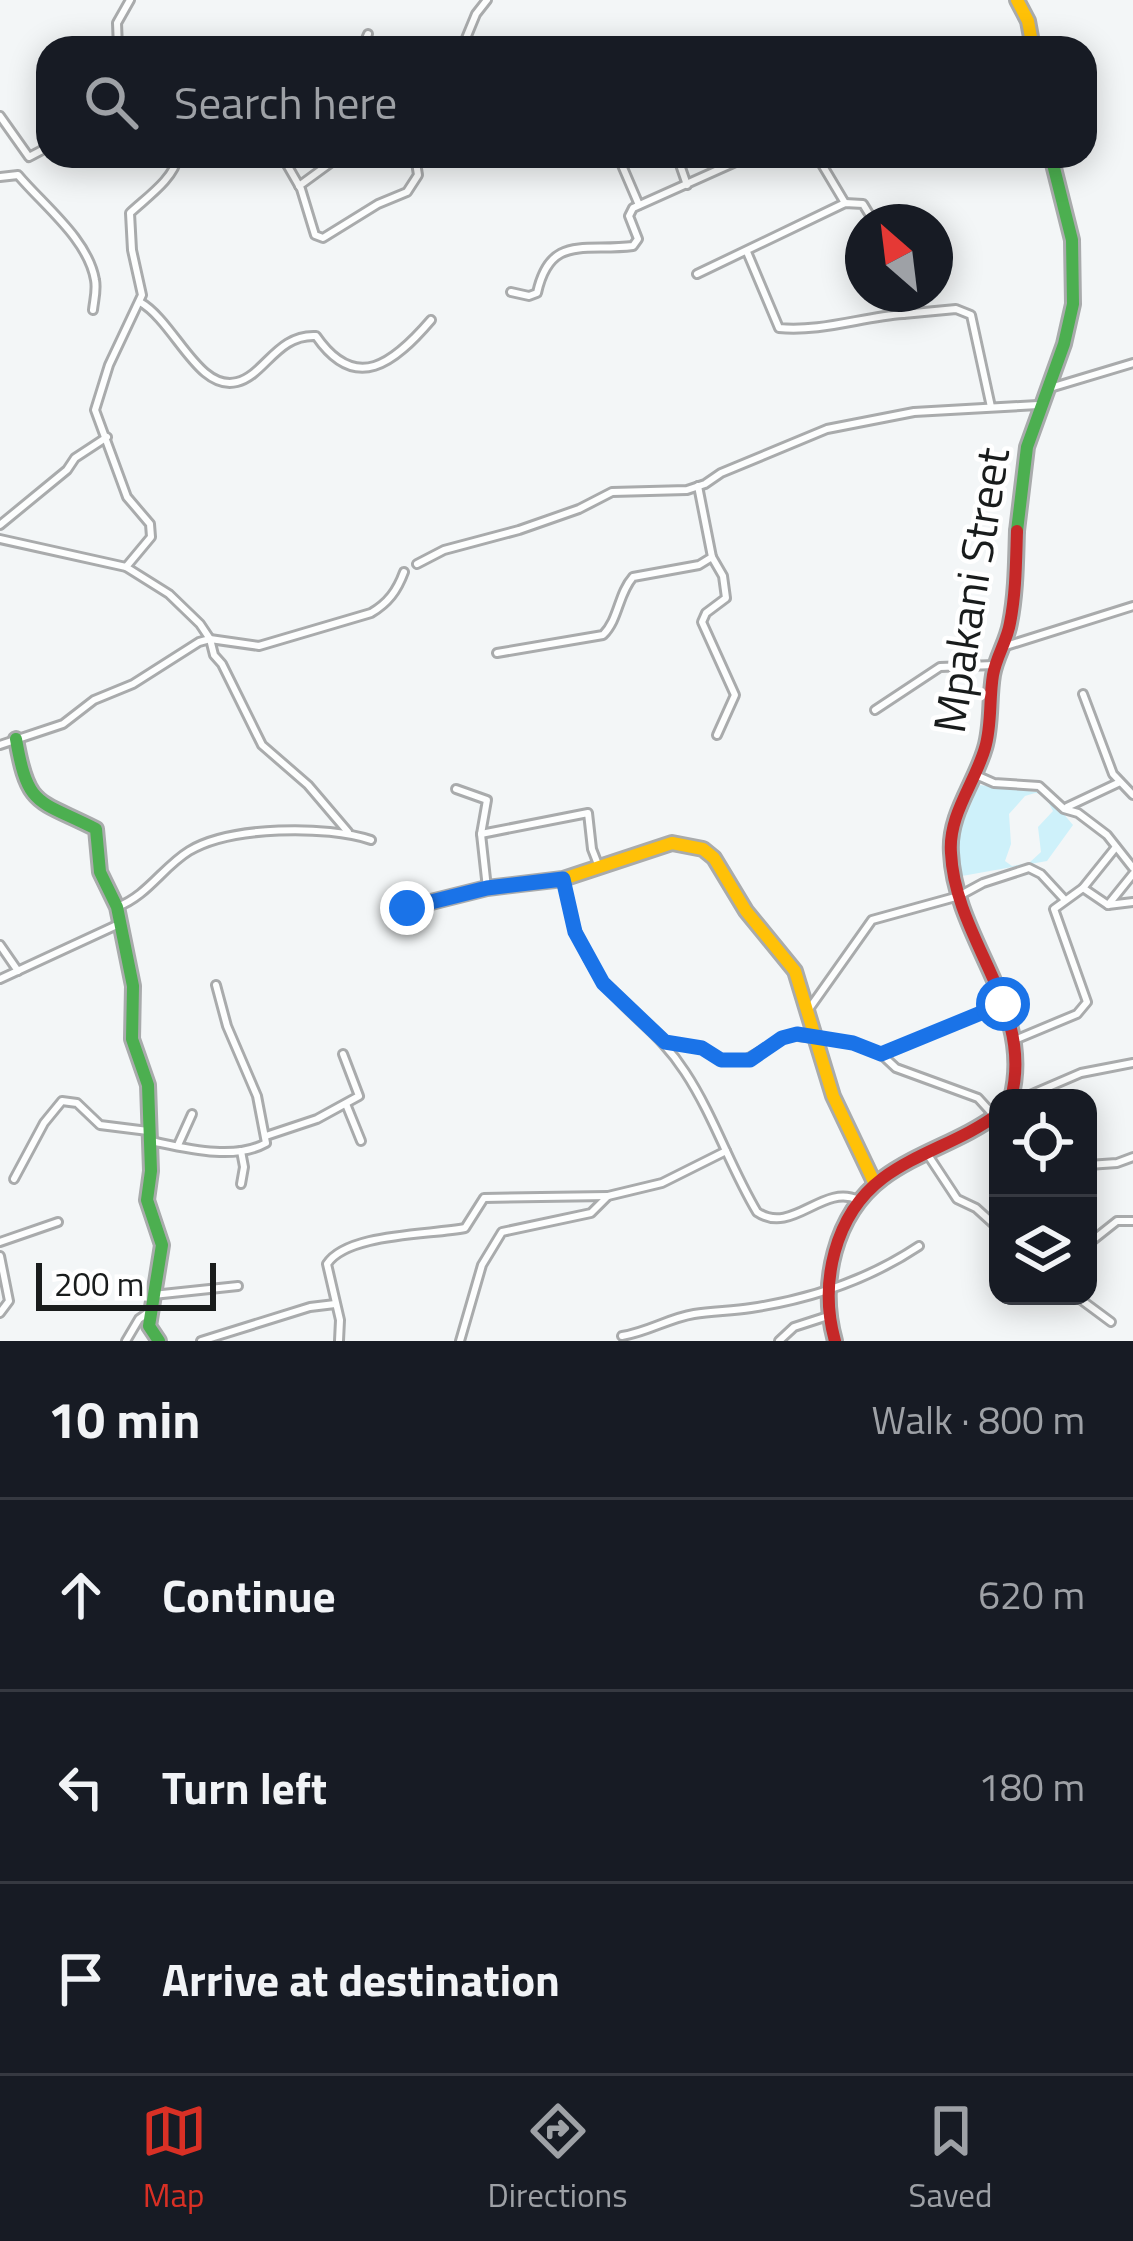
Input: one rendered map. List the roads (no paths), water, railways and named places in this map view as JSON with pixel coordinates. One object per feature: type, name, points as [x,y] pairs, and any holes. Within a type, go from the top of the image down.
[{"type":"street","points":[[118,36],[117,23],[130,0]]},
{"type":"street","points":[[467,36],[487,0]]},
{"type":"street","points":[[1017,0],[1031,36]]},
{"type":"street","points":[[0,116],[29,157],[36,153]]},
{"type":"street","points":[[126,567],[151,537],[151,529],[127,497],[95,410],[143,289],[132,250],[130,213],[172,168]]},
{"type":"street","points":[[289,168],[312,228],[323,238],[406,192],[417,178],[417,168]]},
{"type":"street","points":[[299,186],[324,168]]},
{"type":"street","points":[[623,168],[639,205]]},
{"type":"street","points":[[681,168],[687,185]]},
{"type":"street","points":[[512,292],[535,296],[549,260],[560,250],[633,246],[638,239],[630,213],[714,168]]},
{"type":"street","points":[[824,168],[845,203]]},
{"type":"street","name":"Mpakani Street","points":[[1015,1089],[1020,1076],[1017,1039],[974,943],[959,896],[951,865],[952,831],[988,738],[994,665],[1006,646],[1023,468],[1038,405],[1069,328],[1076,285],[1075,244],[1054,168]]},
{"type":"street","points":[[0,176],[19,175],[84,254],[95,280],[93,310]]},
{"type":"street","points":[[697,274],[845,203],[863,204]]},
{"type":"street","points":[[747,252],[779,328],[819,328],[856,318],[956,309],[971,315],[991,407]]},
{"type":"street","points":[[140,302],[164,319],[209,379],[224,383],[248,377],[279,348],[309,335],[316,336],[337,362],[349,369],[363,369],[398,352],[431,320]]},
{"type":"street","points":[[1048,388],[1133,363]]},
{"type":"street","points":[[417,564],[444,550],[579,509],[612,492],[698,486],[827,429],[914,412],[1038,405]]},
{"type":"street","points":[[0,524],[68,470],[75,458],[107,437]]},
{"type":"street","points":[[698,486],[712,557],[723,576],[726,598],[702,622],[735,694],[717,735]]},
{"type":"street","points":[[0,539],[126,567],[169,594],[210,639],[214,656],[262,745],[308,785],[349,832]]},
{"type":"street","points":[[497,653],[603,635],[634,577],[699,565],[712,557]]},
{"type":"street","points":[[0,745],[63,724],[94,700],[133,684],[210,639],[259,646],[354,619],[383,606],[398,589],[404,572]]},
{"type":"street","points":[[1006,646],[1133,606]]},
{"type":"street","points":[[875,710],[940,667],[994,665]]},
{"type":"street","points":[[1083,694],[1109,766],[1133,795]]},
{"type":"street","points":[[16,739],[23,778],[33,797],[96,829],[100,872],[117,908],[135,998],[132,1039],[148,1085],[151,1171],[147,1200],[162,1245],[149,1326],[159,1341]]},
{"type":"street","points":[[976,775],[994,783],[1039,786],[1107,835],[1133,871],[1108,905]]},
{"type":"street","points":[[1037,783],[1051,789],[1066,807],[1120,782]]},
{"type":"street","points":[[456,788],[487,800],[482,834],[487,888]]},
{"type":"street","points":[[482,834],[588,813],[599,867]]},
{"type":"street","points":[[117,908],[138,896],[162,869],[191,849],[224,837],[258,832],[349,832],[371,840]]},
{"type":"street","points":[[403,915],[407,908],[487,888],[563,879],[672,843],[703,848],[795,971],[833,1096],[874,1182]]},
{"type":"street","points":[[1017,1039],[1077,1015],[1087,1002],[1054,909],[1083,888],[1116,847]]},
{"type":"street","points":[[809,1009],[868,923],[886,914],[959,896],[1029,868],[1065,900]]},
{"type":"street","points":[[563,879],[575,932],[603,983],[665,1042],[703,1101],[744,1190],[763,1217],[782,1220],[843,1194],[858,1200]]},
{"type":"street","points":[[1083,888],[1108,905],[1133,902]]},
{"type":"street","points":[[0,979],[119,924]]},
{"type":"street","points":[[0,945],[18,971]]},
{"type":"street","points":[[14,1179],[44,1123],[62,1101],[75,1102],[100,1125],[178,1145],[241,1151],[261,1147],[266,1136],[257,1096],[227,1026],[216,985]]},
{"type":"street","points":[[881,1054],[1003,1004]]},
{"type":"street","points":[[665,1042],[702,1048],[721,1060],[750,1060],[790,1035],[853,1043],[881,1054],[896,1068],[978,1098],[989,1109]]},
{"type":"street","points":[[266,1136],[317,1119],[360,1093],[343,1054]]},
{"type":"street","points":[[1044,1089],[1081,1073],[1133,1063]]},
{"type":"street","points":[[346,1104],[361,1141]]},
{"type":"street","points":[[178,1145],[192,1114]]},
{"type":"street","points":[[835,1341],[828,1290],[833,1254],[848,1213],[874,1182],[989,1121]]},
{"type":"street","points":[[241,1151],[241,1184]]},
{"type":"street","points":[[339,1341],[327,1264],[338,1252],[369,1241],[465,1228],[484,1198],[608,1196],[662,1183],[726,1151]]},
{"type":"street","points":[[927,1153],[957,1199],[989,1221]]},
{"type":"street","points":[[1097,1164],[1133,1157]]},
{"type":"street","points":[[460,1341],[482,1265],[497,1237],[507,1229],[591,1214],[608,1196]]},
{"type":"street","points":[[1097,1237],[1118,1221],[1133,1221]]},
{"type":"street","points":[[0,1242],[58,1222]]},
{"type":"street","points":[[622,1336],[644,1333],[689,1315],[763,1306],[828,1290],[879,1271],[919,1246]]},
{"type":"street","points":[[0,1256],[9,1301],[0,1313]]},
{"type":"street","points":[[153,1295],[238,1286]]},
{"type":"street","points":[[201,1341],[310,1306],[335,1304]]},
{"type":"street","points":[[1088,1305],[1112,1322]]},
{"type":"street","points":[[126,1341],[149,1312]]},
{"type":"street","points":[[778,1341],[794,1328],[829,1315]]}]
